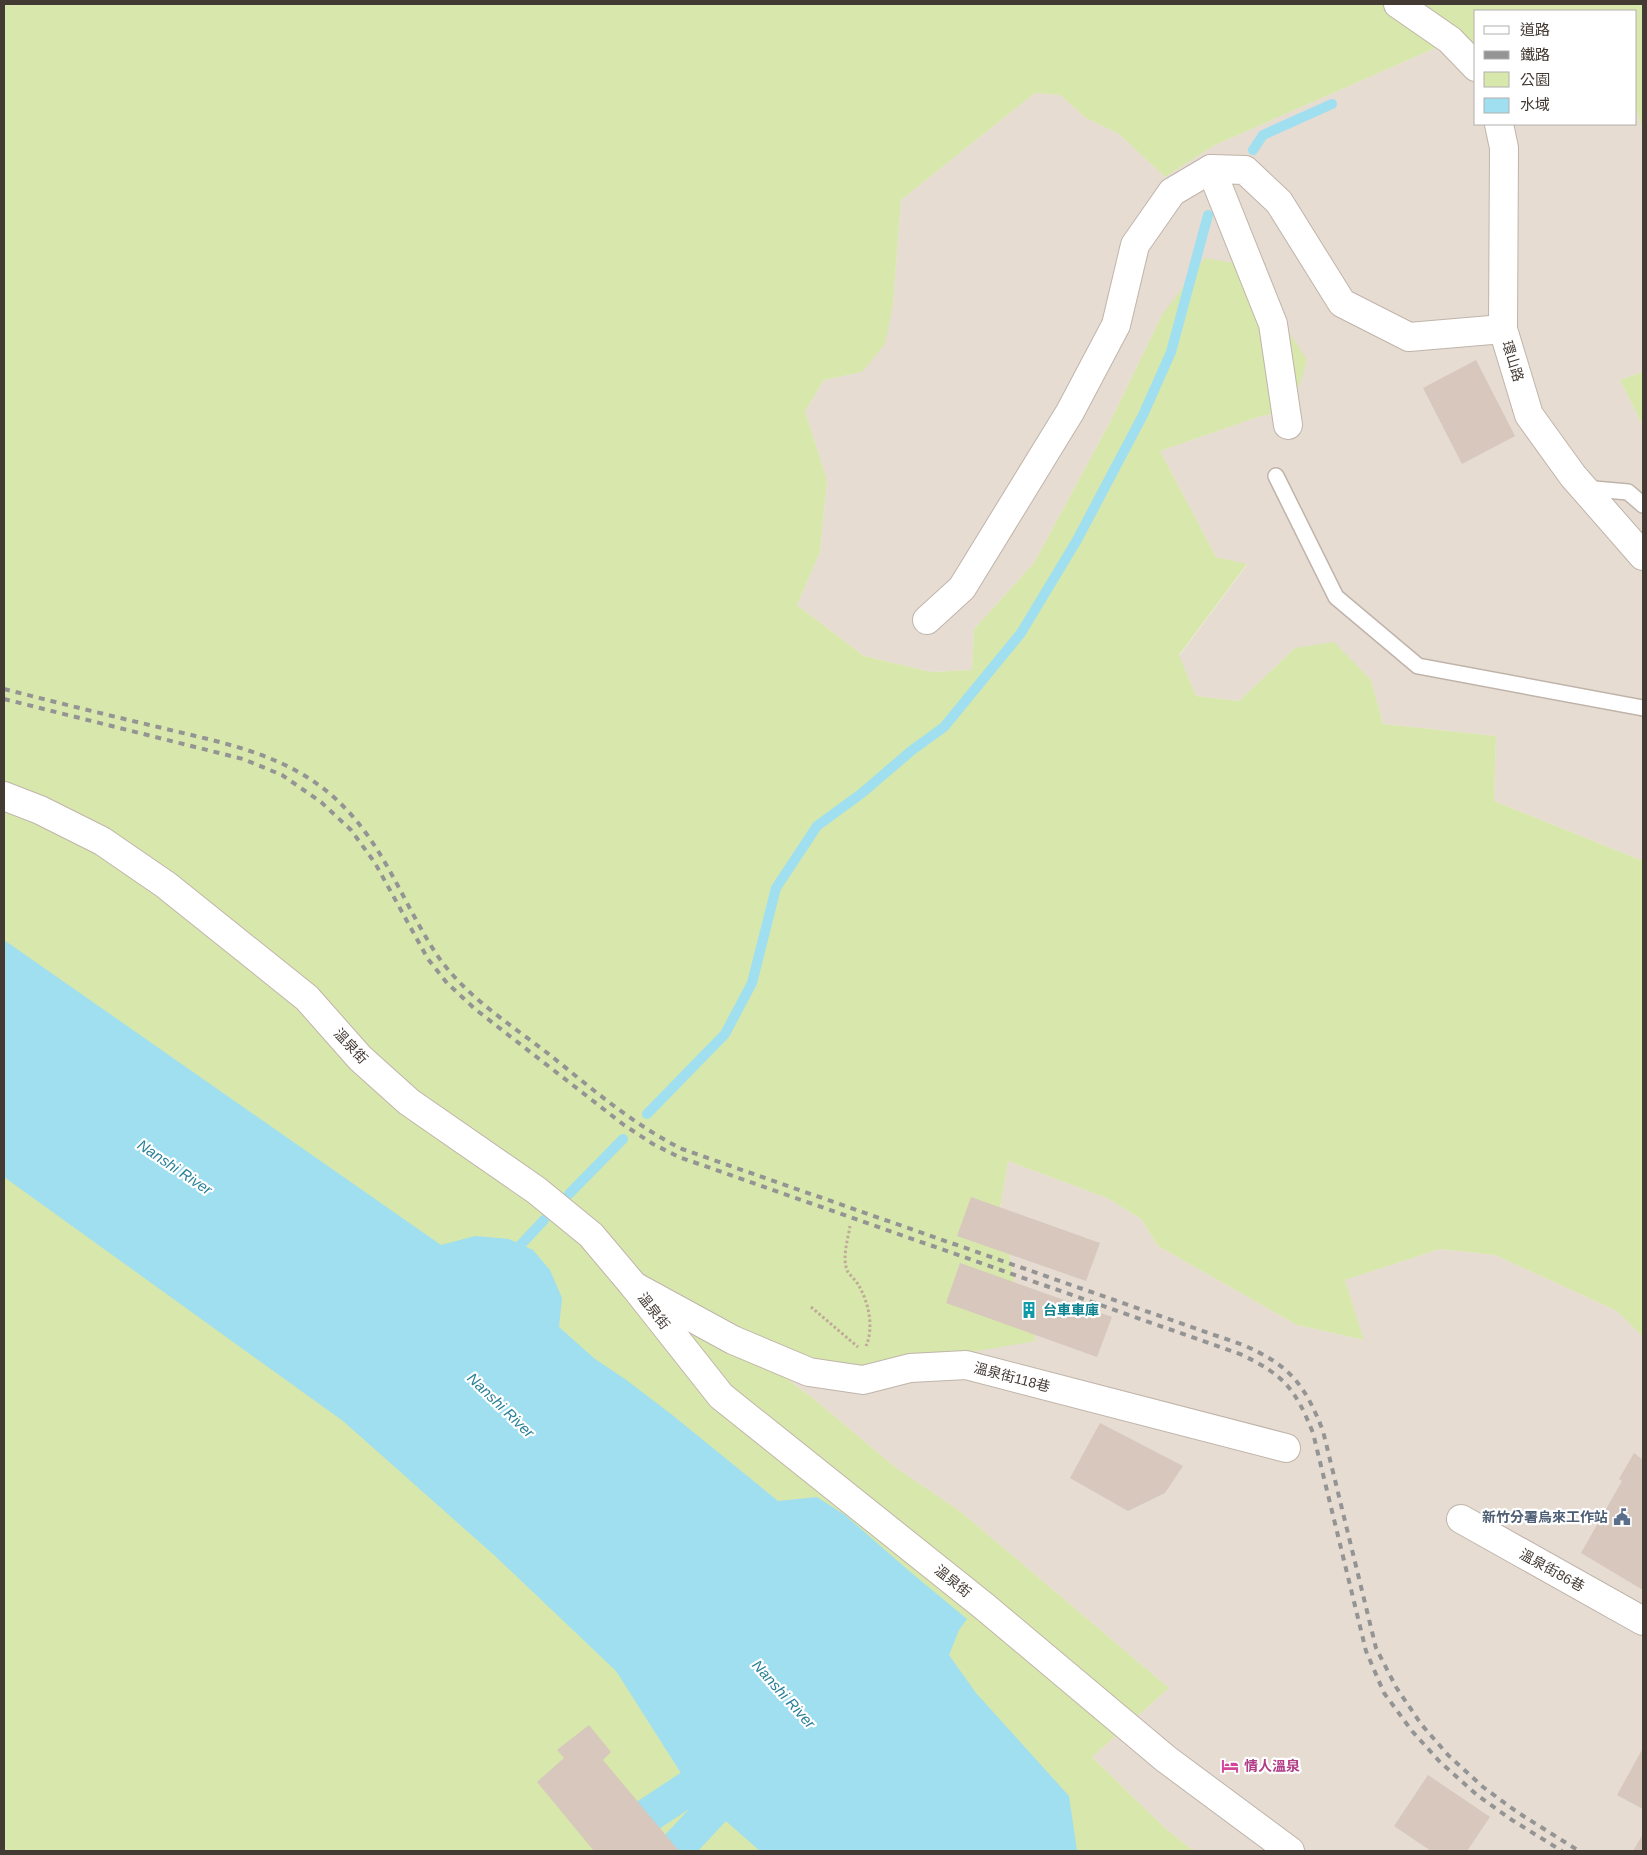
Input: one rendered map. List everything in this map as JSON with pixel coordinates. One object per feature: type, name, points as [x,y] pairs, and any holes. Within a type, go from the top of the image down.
[{"type":"street","points":[[1398,4],[1450,40],[1474,65]]},
{"type":"street","name":"環山路","points":[[1499,125],[1504,148],[1503,328],[1529,415],[1573,476],[1643,556]]},
{"type":"street","points":[[927,620],[962,588],[1070,412],[1116,325],[1135,245],[1172,192],[1211,169],[1245,170],[1279,202],[1342,303],[1409,337],[1503,328]]},
{"type":"street","points":[[1211,169],[1273,324],[1288,425]]},
{"type":"street","name":"溫泉街","points":[[4,796],[40,810],[102,841],[166,885],[307,998],[360,1058],[409,1102],[536,1190],[590,1235],[634,1286],[721,1396],[985,1607],[1166,1759],[1290,1851]]},
{"type":"street","name":"溫泉街118巷","points":[[634,1286],[733,1340],[809,1372],[863,1380],[910,1368],[966,1365],[1286,1448]]},
{"type":"street","name":"溫泉街86巷","points":[[1461,1519],[1643,1621]]},
{"type":"lane","points":[[1276,476],[1336,597],[1418,666],[1643,708]]},
{"type":"lane","points":[[1583,488],[1628,492],[1643,505]]},
{"type":"path","points":[[811,1307],[864,1352],[870,1336],[868,1309],[859,1286],[847,1270],[846,1256],[850,1226]]},
{"type":"shaded area","points":[[1449,42],[1474,48],[1474,125],[1637,125],[1637,113],[1643,130],[1643,372],[1620,380],[1643,426],[1643,861],[1494,801],[1496,736],[1383,724],[1371,680],[1295,648],[1239,701],[1196,696],[1179,656],[1247,565],[1216,557],[1160,451],[1258,417],[1281,412],[1162,315],[1110,422],[1034,563],[974,629],[972,670],[931,672],[864,656],[797,605],[820,552],[827,480],[805,411],[824,380],[862,372],[893,304],[901,200],[1035,93],[1060,95],[1086,118],[1119,134],[1165,177],[1215,145]]},
{"type":"shaded area","points":[[1008,1161],[1107,1198],[1141,1219],[1158,1246],[1297,1325],[1363,1340],[1345,1280],[1440,1249],[1495,1255],[1617,1311],[1643,1337],[1643,1851],[1194,1851],[1166,1829],[1092,1757],[1169,1688],[961,1512],[895,1467],[815,1400],[761,1359],[1036,1341],[1015,1283],[1000,1208]]},
{"type":"green space","points":[[4,4],[1643,4],[1643,130],[1637,113],[1637,10],[1474,10],[1474,48],[1449,42],[1215,145],[1165,177],[1119,134],[1086,118],[1060,95],[1035,93],[901,200],[893,304],[885,344],[862,372],[824,380],[805,411],[827,480],[820,552],[797,605],[864,656],[931,672],[972,670],[974,629],[1034,563],[1110,422],[1162,315],[1205,258],[1238,264],[1277,314],[1307,360],[1300,384],[1281,412],[1258,417],[1160,451],[1216,557],[1247,564],[1179,655],[1196,696],[1239,701],[1295,648],[1334,642],[1371,680],[1383,724],[1496,736],[1494,801],[1643,861],[1643,1337],[1617,1311],[1495,1255],[1440,1249],[1345,1280],[1364,1340],[1297,1325],[1158,1246],[1141,1219],[1107,1198],[1008,1161],[1000,1208],[1015,1283],[1036,1341],[907,1363],[849,1367],[761,1359],[815,1400],[895,1467],[961,1512],[1169,1688],[1092,1757],[1166,1829],[1194,1851],[4,1851]]},
{"type":"green space","points":[[1643,372],[1643,426],[1620,380]]},
{"type":"water","name":"Nanshi River","points":[[4,940],[441,1245],[475,1236],[509,1239],[533,1250],[550,1270],[562,1298],[559,1327],[595,1359],[671,1414],[778,1501],[817,1497],[845,1515],[967,1619],[959,1630],[949,1655],[976,1693],[1069,1796],[1077,1851],[760,1851],[693,1792],[616,1671],[494,1555],[343,1421],[4,1177]]},
{"type":"building","points":[[1476,360],[1515,436],[1462,464],[1423,388]]},
{"type":"building","name":"台車車庫","points":[[971,1197],[1100,1243],[1086,1281],[957,1236]]},
{"type":"building","name":"台車車庫","points":[[960,1263],[1112,1317],[1097,1357],[946,1303]]},
{"type":"building","points":[[1100,1423],[1183,1466],[1165,1493],[1128,1511],[1070,1478]]},
{"type":"building","name":"新竹分署烏來工作站","points":[[1634,1453],[1643,1460],[1643,1590],[1581,1553],[1622,1481],[1619,1479]]},
{"type":"building","points":[[589,1725],[611,1752],[603,1760],[679,1851],[594,1851],[537,1782],[564,1758],[557,1750]]},
{"type":"building","points":[[1643,1748],[1643,1809],[1617,1795]]},
{"type":"building","points":[[1428,1775],[1490,1817],[1467,1851],[1431,1851],[1394,1826]]},
{"type":"building","points":[[1643,1834],[1643,1851],[1633,1851]]},
{"type":"waterway","points":[[1253,150],[1263,135],[1332,104]]},
{"type":"waterway","points":[[647,1114],[725,1034],[752,983],[776,888],[817,826],[862,793],[911,751],[944,727],[1021,633],[1077,540],[1143,415],[1171,352],[1208,215]]},
{"type":"waterway","points":[[569,1194],[623,1139]]},
{"type":"waterway","points":[[512,1254],[544,1220]]},
{"type":"waterway","points":[[621,1833],[729,1762]]},
{"type":"waterway","points":[[674,1851],[746,1774]]},
{"type":"railway","points":[[4,689],[248,750],[269,758],[310,779],[329,793],[363,829],[388,868],[435,952],[459,982],[488,1008],[614,1106],[647,1129],[682,1149],[1243,1345],[1273,1360],[1294,1378],[1302,1389],[1310,1401],[1323,1431],[1376,1648],[1396,1687],[1421,1724],[1448,1755],[1483,1787],[1517,1812],[1579,1851]]},
{"type":"railway","points":[[4,699],[243,759],[282,775],[321,802],[351,830],[375,863],[428,959],[447,983],[475,1009],[624,1125],[653,1144],[679,1157],[1240,1354],[1278,1376],[1294,1394],[1313,1433],[1366,1651],[1384,1693],[1412,1731],[1440,1762],[1477,1795],[1512,1820],[1562,1851]]},
{"type":"place","name":"台車車庫","points":[[1029,1310]]},
{"type":"place","name":"新竹分署烏來工作站","points":[[1622,1517]]},
{"type":"place","name":"情人溫泉","points":[[1230,1766]]}]
